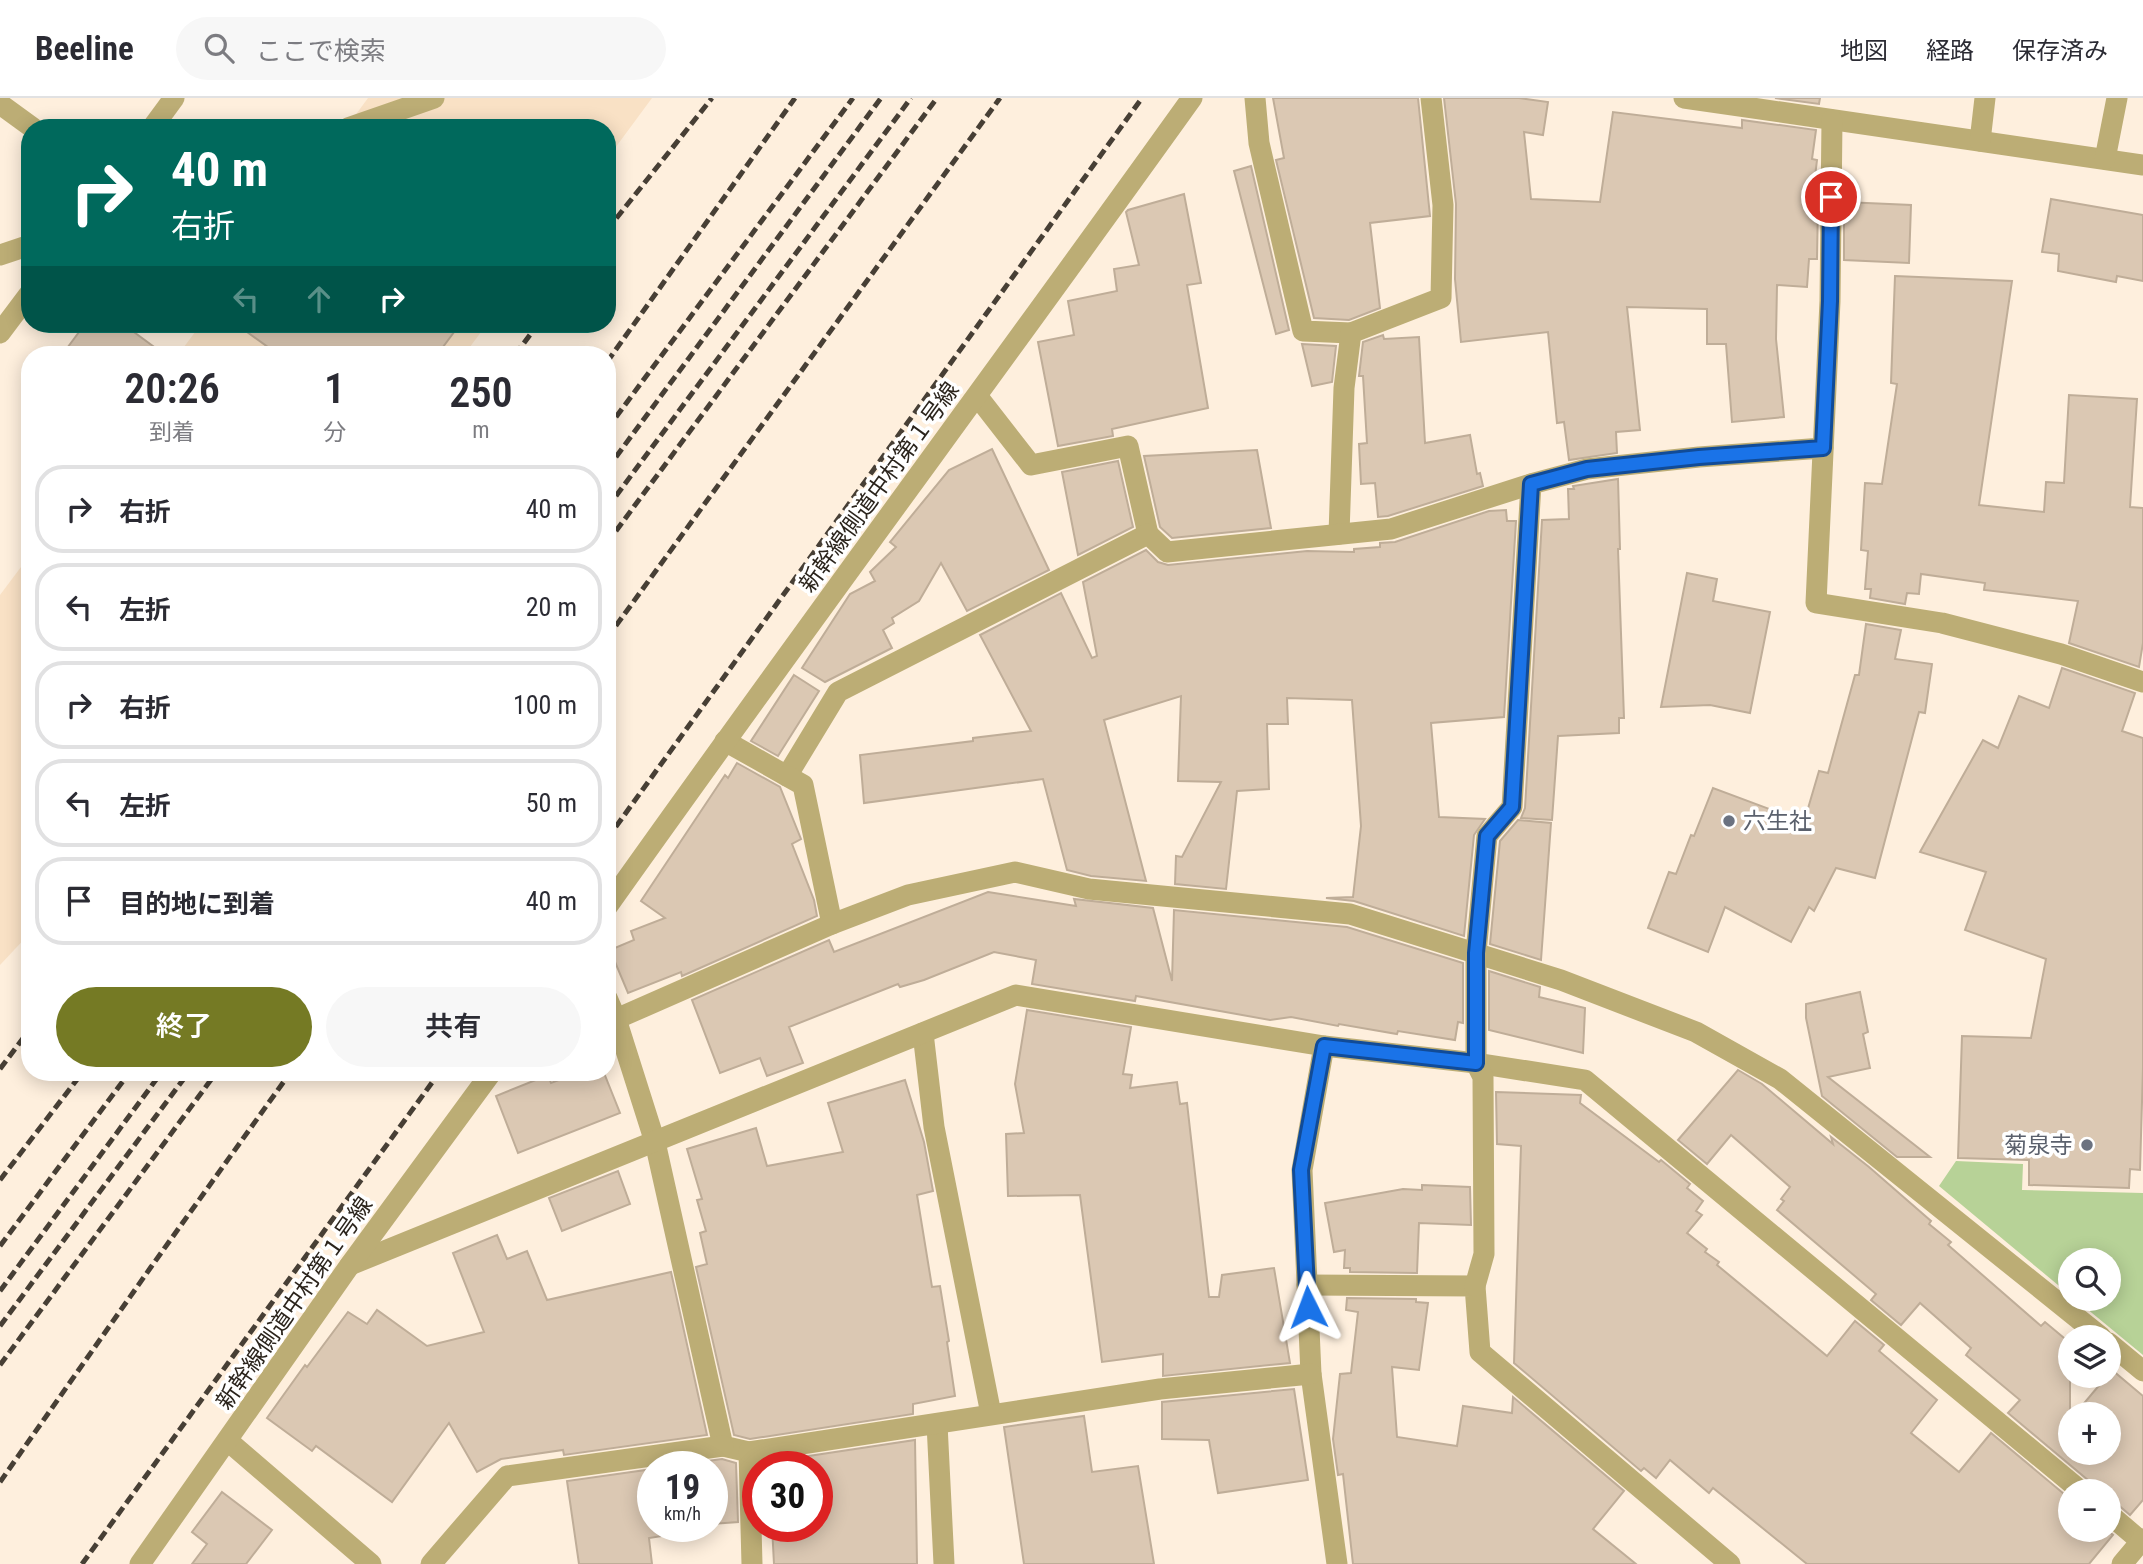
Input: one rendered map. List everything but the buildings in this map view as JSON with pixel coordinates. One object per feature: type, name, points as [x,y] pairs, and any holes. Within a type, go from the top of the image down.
[{"type":"street","points":[[159,119],[174,98]]},
{"type":"street","points":[[374,119],[435,98]]},
{"type":"street","name":"新幹線側道中村第１号線","points":[[616,894],[1192,98]]},
{"type":"street","points":[[1255,98],[1259,143],[1303,331],[1351,333],[1441,298],[1443,205],[1431,98]]},
{"type":"street","points":[[1684,98],[1818,111],[1980,141],[2143,165]]},
{"type":"street","points":[[1980,141],[1985,98]]},
{"type":"street","points":[[2105,159],[2117,98]]},
{"type":"street","points":[[0,104],[21,119]]},
{"type":"street","points":[[1818,111],[1830,301],[1816,603],[1942,623],[2061,654],[2143,682]]},
{"type":"street","points":[[0,255],[21,248]]},
{"type":"street","points":[[0,333],[21,305]]},
{"type":"street","points":[[1339,534],[1344,388],[1351,333]]},
{"type":"street","points":[[978,397],[1031,465],[1128,446],[1148,534],[1167,552],[1391,529],[1587,469],[1823,448]]},
{"type":"street","points":[[1531,484],[1512,807],[1487,836],[1476,953],[1476,1063],[1483,1077],[1484,1254],[1475,1286],[1480,1352],[1730,1564]]},
{"type":"street","points":[[787,776],[838,692],[1148,534]]},
{"type":"street","points":[[725,741],[803,785],[832,923]]},
{"type":"street","points":[[723,1446],[655,1142],[616,1019],[832,923],[908,895],[1014,872],[1089,889],[1350,914],[1561,980],[1696,1032],[1780,1079],[2086,1325]]},
{"type":"street","points":[[350,1265],[1016,995],[1324,1046],[1476,1063],[1585,1080],[2067,1479]]},
{"type":"street","points":[[923,1033],[934,1127],[990,1414]]},
{"type":"street","points":[[1324,1046],[1301,1170],[1311,1374],[1337,1564]]},
{"type":"street","name":"新幹線側道中村第１号線","points":[[141,1564],[350,1265],[486,1081]]},
{"type":"street","points":[[1307,1285],[1475,1286]]},
{"type":"street","points":[[2121,1353],[2143,1371]]},
{"type":"street","points":[[756,1451],[1160,1388],[1311,1374]]},
{"type":"street","points":[[937,1424],[944,1564]]},
{"type":"street","points":[[228,1441],[371,1564]]},
{"type":"street","points":[[431,1564],[507,1476],[723,1446],[745,1451]]},
{"type":"street","points":[[2121,1524],[2143,1541],[2122,1564]]},
{"type":"street","points":[[751,1542],[751,1564]]},
{"type":"shaded area","points":[[368,98],[652,98],[616,147],[616,119],[353,119]]},
{"type":"shaded area","points":[[194,333],[480,333],[471,346],[185,346]]},
{"type":"shaded area","points":[[21,567],[21,943],[0,965],[0,595]]},
{"type":"green space","points":[[1956,1161],[2023,1164],[2022,1190],[2143,1193],[2143,1355],[2121,1337],[2121,1325],[2107,1325],[2090,1311],[2121,1311],[2121,1248],[2058,1248],[2058,1285],[1939,1186]]},
{"type":"railway","points":[[616,219],[712,98]]},
{"type":"railway","points":[[616,349],[795,98]]},
{"type":"railway","points":[[616,417],[853,98]]},
{"type":"railway","points":[[616,457],[881,98]]},
{"type":"railway","points":[[616,496],[911,98]]},
{"type":"railway","points":[[616,531],[937,98]]},
{"type":"railway","points":[[616,626],[1000,98]]},
{"type":"railway","points":[[616,827],[1142,98]]},
{"type":"railway","points":[[522,346],[531,333]]},
{"type":"railway","points":[[0,1069],[21,1041]]},
{"type":"railway","points":[[0,1180],[76,1081]]},
{"type":"railway","points":[[0,1246],[123,1081]]},
{"type":"railway","points":[[0,1291],[155,1081]]},
{"type":"railway","points":[[0,1326],[182,1081]]},
{"type":"railway","points":[[0,1365],[210,1081]]},
{"type":"railway","points":[[0,1482],[284,1081]]},
{"type":"railway","points":[[82,1564],[433,1081]]},
{"type":"place","name":"六生社","points":[[1729,821]]},
{"type":"place","name":"菊泉寺","points":[[2087,1145]]},
{"type":"route","points":[[1308,1307],[1301,1170],[1324,1046],[1476,1063],[1476,953],[1487,836],[1512,807],[1531,484],[1587,469],[1823,448],[1830,301],[1831,197]]}]
